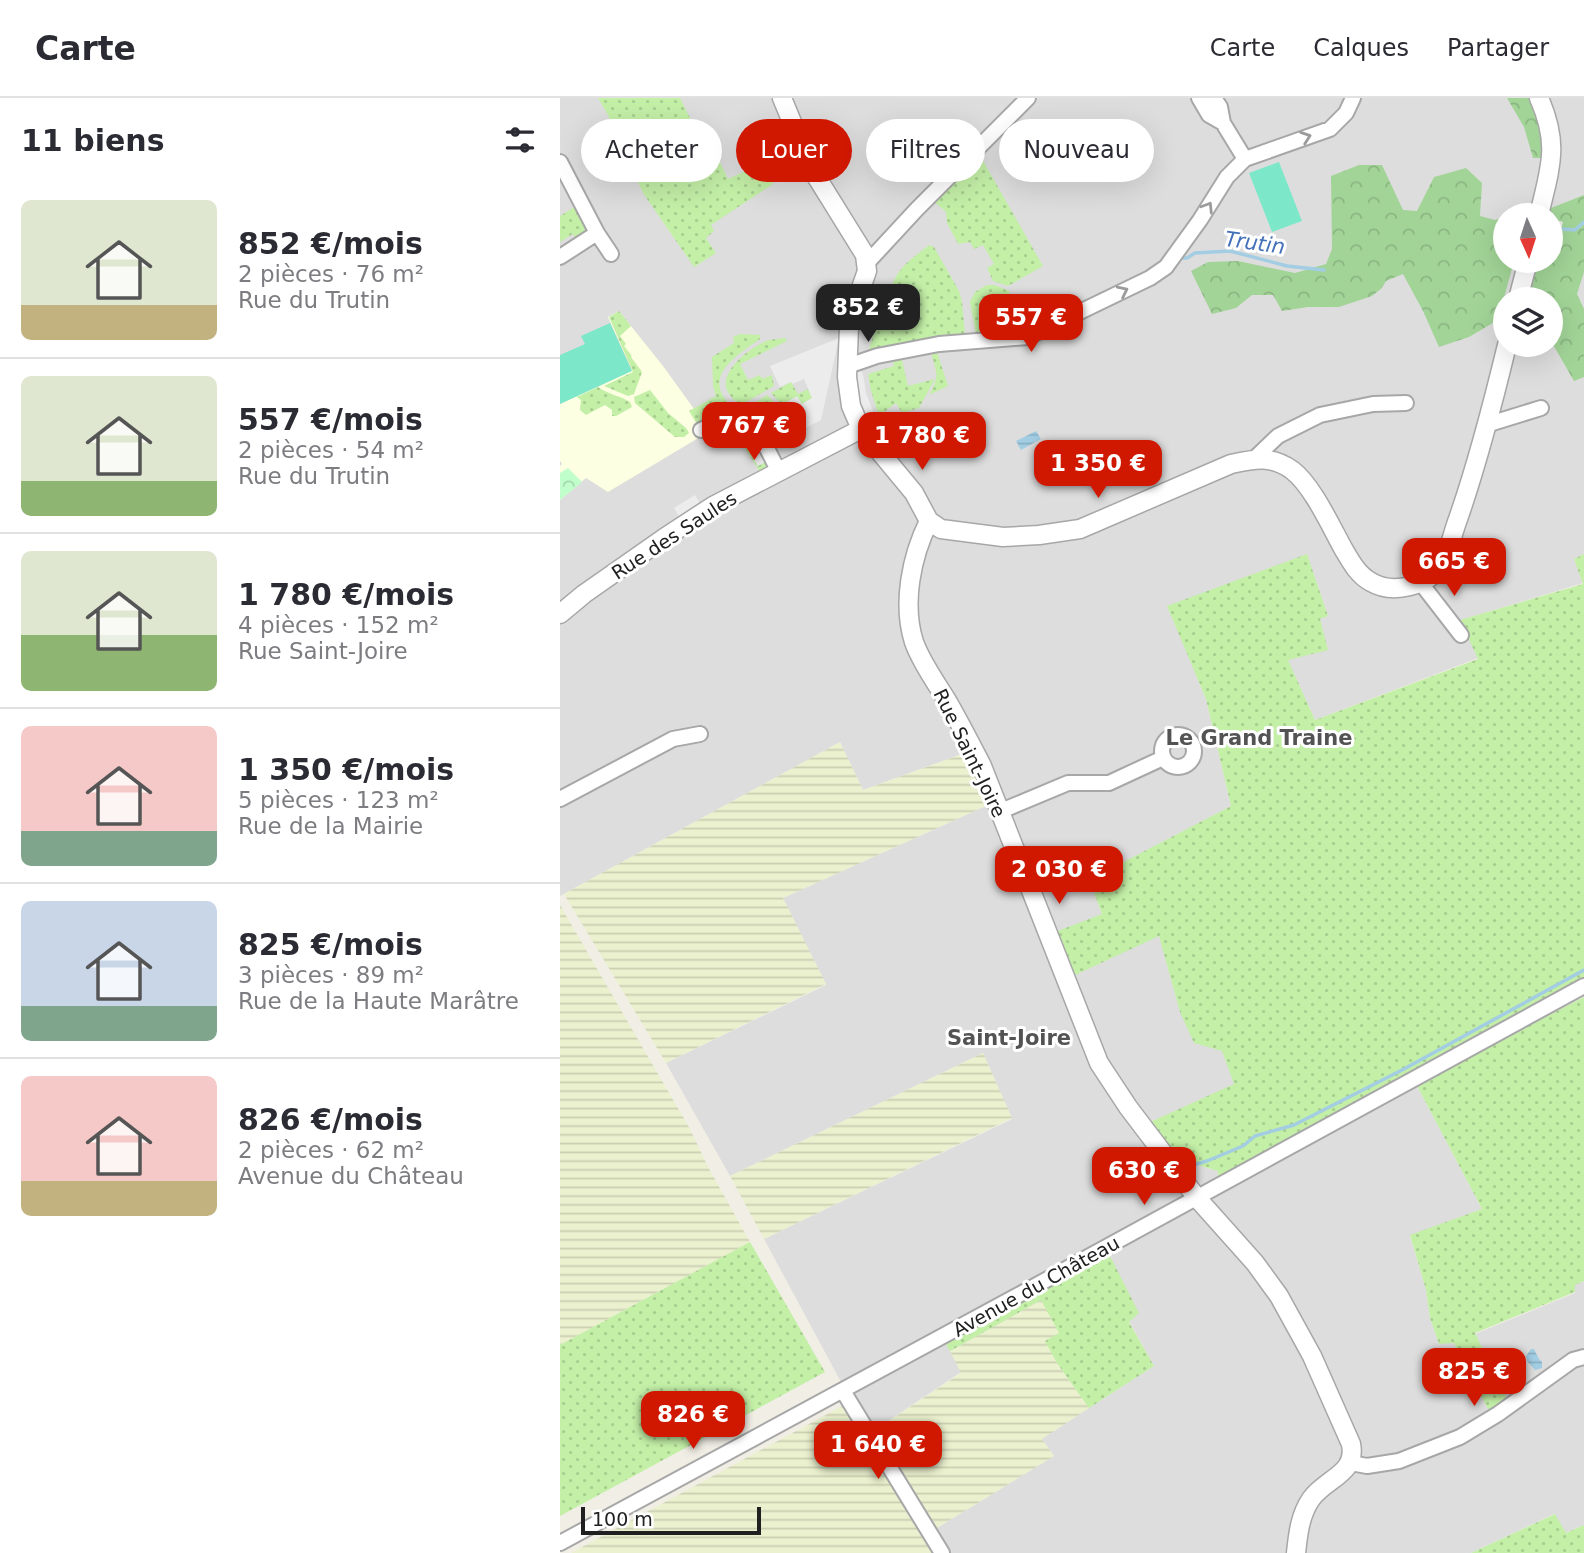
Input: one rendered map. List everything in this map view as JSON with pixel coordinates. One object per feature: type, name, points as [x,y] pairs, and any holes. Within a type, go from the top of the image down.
[{"type":"street","points":[[782,98],[811,168],[865,255],[867,263],[867,271],[850,319],[847,377],[851,406],[861,429],[914,493],[929,521],[941,529],[1003,537],[1080,529],[1231,464],[1255,458],[1277,461],[1294,471],[1310,490],[1355,568],[1371,583],[1389,588],[1409,587],[1429,578],[1441,565],[1471,482],[1504,357]]},
{"type":"street","points":[[867,263],[1028,98]]},
{"type":"street","points":[[1199,98],[1209,115],[1223,123]]},
{"type":"street","points":[[1214,98],[1220,107],[1223,123],[1245,159]]},
{"type":"street","points":[[848,366],[877,356],[939,344],[1028,337],[1150,278],[1166,267],[1227,177],[1245,159],[1330,129],[1346,113],[1353,98]]},
{"type":"street","points":[[1539,98],[1551,134],[1552,154],[1542,203]]},
{"type":"street","points":[[560,162],[611,254]]},
{"type":"street","points":[[560,257],[597,233]]},
{"type":"street","points":[[1255,458],[1278,436],[1320,415],[1373,404],[1406,404]]},
{"type":"street","points":[[1486,425],[1541,408]]},
{"type":"street","points":[[701,430],[740,412],[747,413],[779,472]]},
{"type":"street","name":"Rue des Saules","points":[[560,614],[618,570],[713,506],[861,429]]},
{"type":"street","name":"Rue Saint-Joire","points":[[929,521],[921,536],[910,583],[908,609],[915,643],[982,766],[1099,1063],[1197,1198],[1255,1263],[1279,1296],[1312,1356],[1351,1444],[1351,1463]]},
{"type":"street","points":[[1420,582],[1461,635]]},
{"type":"street","points":[[560,799],[673,739],[700,734]]},
{"type":"street","points":[[1001,811],[1068,783],[1109,783],[1163,758]]},
{"type":"street","name":"Avenue du Château","points":[[560,1543],[1584,986]]},
{"type":"street","points":[[1296,1553],[1302,1517],[1311,1500],[1351,1463],[1367,1466],[1399,1461],[1460,1437],[1498,1414],[1573,1360],[1584,1357]]},
{"type":"street","points":[[843,1391],[942,1553]]},
{"type":"shaded area","points":[[560,98],[1584,98],[1584,554],[1574,559],[1583,583],[1461,620],[1478,658],[1315,720],[1287,659],[1320,619],[1328,616],[1307,555],[1168,607],[1206,699],[1231,806],[1090,881],[1102,914],[1159,935],[1180,1012],[1222,1051],[1235,1085],[1148,1123],[1177,1159],[1218,1171],[1217,1193],[1416,1084],[1482,1209],[1410,1236],[1439,1344],[1454,1342],[1489,1411],[1507,1399],[1475,1334],[1575,1293],[1574,1285],[1584,1281],[1584,1525],[1565,1533],[1554,1514],[1471,1553],[933,1553],[925,1538],[932,1531],[1054,1456],[1041,1439],[1154,1366],[1129,1321],[1109,1252],[961,1372],[869,1434],[764,1239],[1012,1119],[983,1053],[730,1176],[666,1063],[826,985],[783,898],[990,804],[967,752],[863,790],[840,742],[560,896]]},
{"type":"shaded area","points":[[619,311],[710,431],[608,492],[586,478],[560,500],[560,404],[632,370],[608,317]]},
{"type":"shaded area","points":[[839,338],[821,420],[779,442],[762,416],[797,396],[802,404],[812,398],[804,379],[780,387],[770,366]]},
{"type":"shaded area","points":[[859,368],[878,424],[872,432],[857,395],[855,379]]},
{"type":"shaded area","points":[[750,437],[765,462],[758,466],[743,441]]},
{"type":"shaded area","points":[[695,495],[702,507],[681,520],[674,508]]},
{"type":"shaded area","points":[[840,742],[863,790],[968,752],[990,804],[783,898],[826,984],[666,1063],[564,894]]},
{"type":"shaded area","points":[[560,905],[690,1129],[750,1242],[560,1345]]},
{"type":"shaded area","points":[[983,1053],[1012,1118],[764,1239],[730,1176]]},
{"type":"shaded area","points":[[1041,1300],[1059,1333],[1046,1341],[1057,1363],[1089,1408],[1042,1439],[1054,1456],[932,1531],[869,1434],[961,1373],[950,1351]]},
{"type":"shaded area","points":[[844,1405],[933,1553],[571,1553]]},
{"type":"green space","points":[[598,98],[680,98],[690,119],[610,119]]},
{"type":"green space","points":[[1507,98],[1531,98],[1545,139],[1543,158],[1533,158],[1524,127]]},
{"type":"green space","points":[[1279,162],[1302,221],[1272,232],[1249,173]]},
{"type":"green space","points":[[985,164],[1043,266],[1008,286],[993,281],[987,268],[994,264],[983,245],[974,249],[970,242],[958,244],[947,223],[946,212],[931,199],[949,182],[985,182]]},
{"type":"green space","points":[[1359,165],[1382,165],[1403,210],[1417,211],[1434,177],[1466,168],[1482,183],[1480,216],[1493,219],[1493,273],[1511,273],[1507,287],[1493,287],[1493,323],[1469,337],[1439,347],[1403,274],[1386,281],[1372,296],[1339,307],[1308,307],[1282,311],[1273,295],[1252,295],[1236,308],[1212,314],[1191,271],[1208,262],[1238,261],[1295,273],[1326,264],[1332,249],[1331,176]]},
{"type":"green space","points":[[722,166],[728,179],[736,175],[736,182],[773,184],[711,225],[714,231],[706,238],[716,253],[694,267],[638,182],[722,182]]},
{"type":"green space","points":[[1584,195],[1584,272],[1577,294],[1584,309],[1584,377],[1574,381],[1560,357],[1563,357],[1563,287],[1532,287],[1534,273],[1563,273],[1563,203]]},
{"type":"green space","points":[[576,206],[585,223],[585,233],[577,240],[573,234],[560,242],[560,216]]},
{"type":"green space","points":[[929,245],[934,247],[959,291],[965,334],[918,341],[869,353],[881,311],[897,275]]},
{"type":"green space","points":[[987,285],[995,285],[1009,291],[1025,330],[976,335],[970,302],[975,292]]},
{"type":"green space","points":[[619,311],[631,326],[620,336],[642,372],[634,394],[628,396],[604,386],[633,372],[609,317]]},
{"type":"green space","points":[[610,323],[632,371],[560,404],[560,355],[585,344],[581,336]]},
{"type":"green space","points":[[740,334],[760,335],[760,339],[739,354],[721,375],[719,383],[724,398],[731,406],[729,412],[699,427],[689,411],[716,396],[712,357],[734,343],[733,337]]},
{"type":"green space","points":[[785,338],[787,341],[740,364],[748,380],[760,375],[762,379],[772,375],[774,386],[743,404],[734,400],[726,387],[726,379],[736,362],[761,343]]},
{"type":"green space","points":[[936,349],[948,386],[929,395],[936,378],[930,350]]},
{"type":"green space","points":[[901,356],[908,386],[935,379],[919,408],[902,413],[896,403],[879,416],[868,374],[894,366],[892,359]]},
{"type":"green space","points":[[791,382],[798,394],[808,389],[812,398],[802,404],[797,397],[782,405],[771,393]]},
{"type":"green space","points":[[598,387],[630,402],[632,407],[612,416],[612,410],[605,405],[586,415],[580,410],[581,400],[577,397]]},
{"type":"green space","points":[[650,390],[668,413],[689,433],[684,437],[675,437],[635,403],[634,397]]},
{"type":"green space","points":[[767,395],[779,407],[763,415],[761,419],[753,404]]},
{"type":"green space","points":[[745,418],[750,437],[744,441],[758,466],[765,462],[766,469],[760,472],[727,420]]},
{"type":"green space","points":[[568,468],[582,482],[560,500],[560,473]]},
{"type":"green space","points":[[1307,554],[1328,616],[1320,619],[1328,650],[1288,660],[1315,720],[1478,659],[1460,620],[1583,584],[1574,559],[1584,554],[1584,981],[1218,1180],[1218,1171],[1177,1159],[1148,1123],[1234,1084],[1222,1051],[1194,1043],[1180,1012],[1159,936],[1071,977],[1055,932],[1102,914],[1089,880],[1231,806],[1206,699],[1167,606]]},
{"type":"green space","points":[[1584,997],[1584,1281],[1575,1285],[1575,1292],[1475,1333],[1507,1399],[1489,1411],[1454,1343],[1439,1344],[1410,1235],[1482,1209],[1416,1084]]},
{"type":"green space","points":[[750,1242],[825,1372],[560,1516],[560,1345]]},
{"type":"green space","points":[[1108,1252],[1139,1313],[1129,1322],[1154,1366],[1089,1408],[1045,1341],[1059,1333],[1041,1300],[950,1351],[944,1340]]},
{"type":"green space","points":[[1555,1514],[1566,1533],[1584,1525],[1584,1553],[1471,1553]]},
{"type":"water","points":[[1036,431],[1041,439],[1021,450],[1016,441]]},
{"type":"water","points":[[1534,1349],[1542,1362],[1542,1368],[1535,1370],[1527,1361],[1526,1356]]},
{"type":"waterway","points":[[1563,229],[1575,230],[1584,222]]},
{"type":"waterway","name":"Trutin","points":[[1183,258],[1195,253],[1230,251],[1287,266],[1324,270]]},
{"type":"waterway","points":[[1186,1167],[1243,1146],[1255,1136],[1294,1125],[1404,1069],[1584,970]]},
{"type":"district","name":"Le Grand Traine","points":[[1259,738]]},
{"type":"district","name":"Saint-Joire","points":[[1009,1038]]}]
